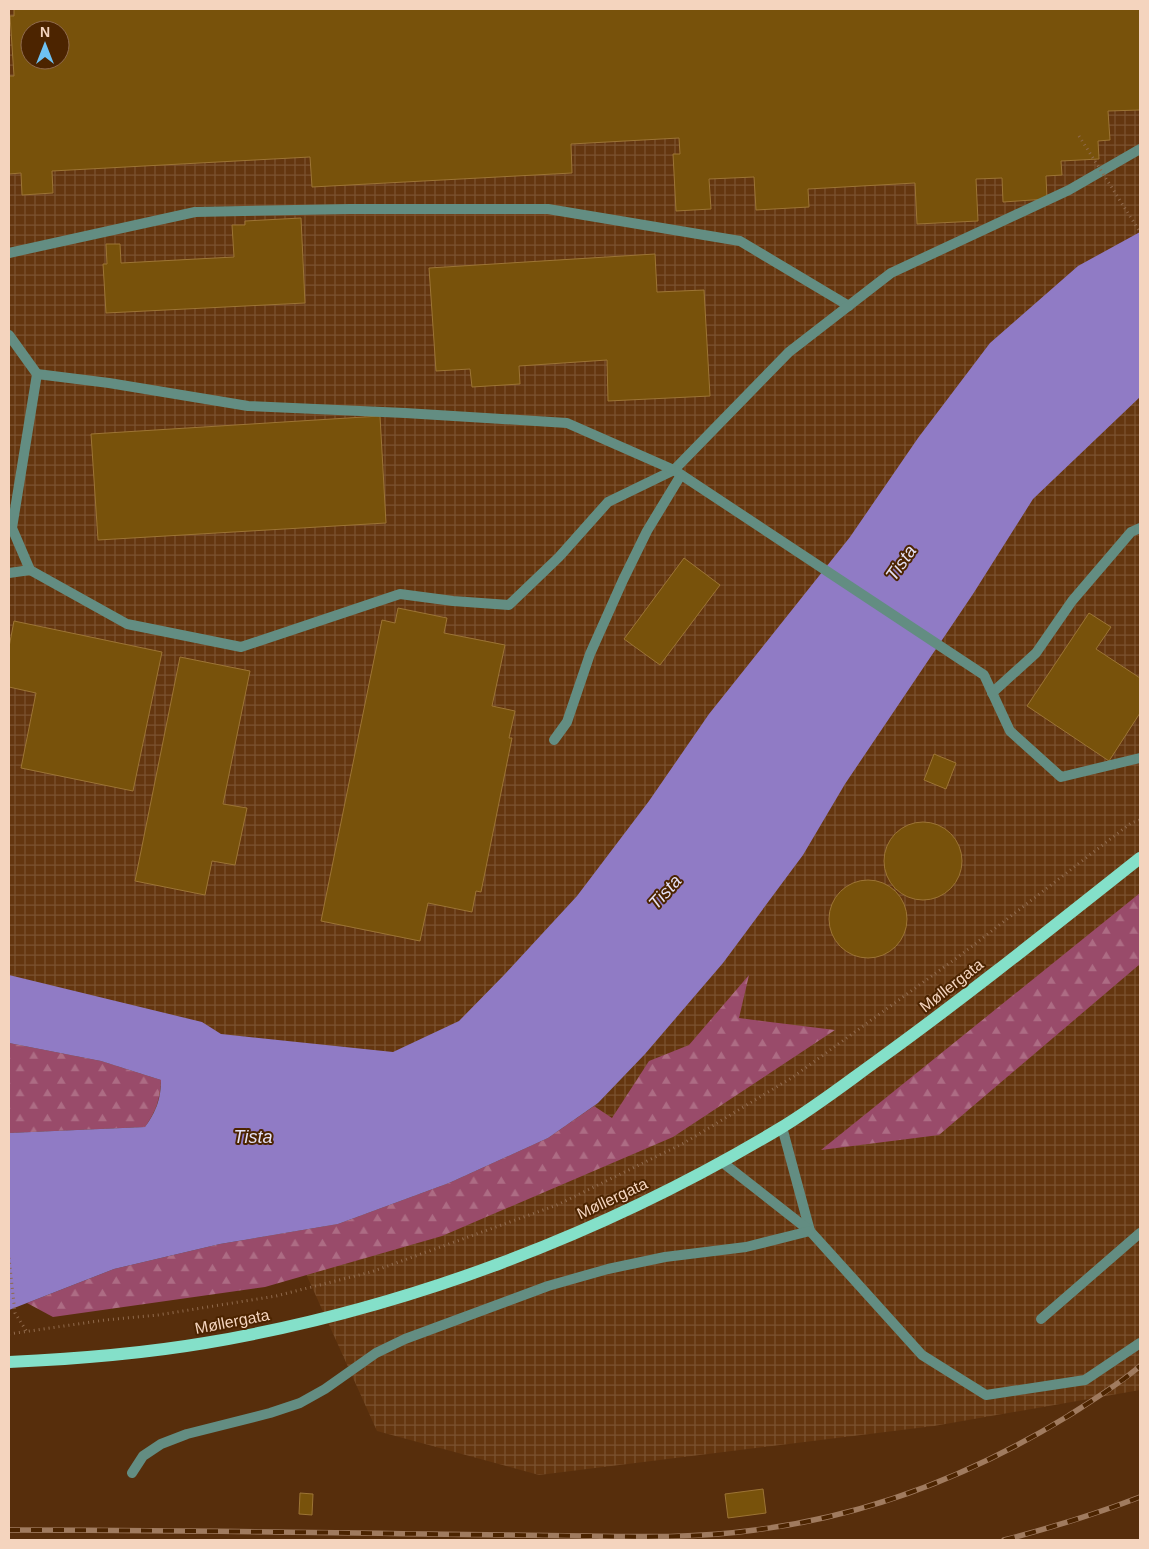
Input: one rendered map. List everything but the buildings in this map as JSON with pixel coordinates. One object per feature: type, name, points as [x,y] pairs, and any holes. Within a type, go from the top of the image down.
[{"type":"main road","name":"Møllergata","points":[[9,1362],[99,1356],[204,1344],[355,1310],[454,1280],[579,1232],[722,1162],[782,1127],[943,1013],[1140,858]]},
{"type":"lane","points":[[554,740],[567,722],[590,654],[623,580],[677,472],[789,352],[891,273],[1069,190],[1140,149]]},
{"type":"lane","points":[[9,253],[195,212],[350,209],[548,209],[740,241],[849,306]]},
{"type":"lane","points":[[9,335],[37,374],[12,528],[30,570]]},
{"type":"lane","points":[[37,374],[109,383],[248,406],[567,423],[677,472],[984,675],[1010,731],[1061,777],[1140,758]]},
{"type":"lane","points":[[9,572],[30,570],[127,624],[241,647],[400,594],[454,601],[509,605],[559,557],[608,502],[677,472]]},
{"type":"lane","points":[[992,693],[1036,653],[1072,601],[1131,532],[1140,528]]},
{"type":"lane","points":[[782,1127],[810,1231]]},
{"type":"lane","points":[[722,1162],[810,1231],[922,1355],[986,1395],[1085,1380],[1140,1343]]},
{"type":"lane","points":[[132,1472],[143,1456],[160,1444],[186,1434],[300,1403],[326,1389],[376,1352],[405,1339],[548,1286],[666,1257],[746,1247],[810,1231]]},
{"type":"lane","points":[[1042,1319],[1140,1233]]},
{"type":"path","points":[[1079,136],[1140,232]]},
{"type":"path","points":[[9,1334],[105,1320],[158,1315],[276,1296],[371,1272],[557,1205],[684,1143],[793,1077],[962,954],[1132,823],[1140,820]]},
{"type":"path","points":[[9,1258],[15,1313],[27,1332]]},
{"type":"shaded area","points":[[9,9],[1140,9],[1140,1390],[934,1426],[539,1475],[377,1431],[302,1265],[9,1159]]},
{"type":"green space","points":[[1140,893],[1140,964],[939,1135],[821,1150]]},
{"type":"green space","points":[[749,975],[739,1018],[835,1030],[673,1137],[442,1236],[265,1287],[53,1317],[27,1303],[114,1269],[220,1244],[338,1224],[449,1183],[548,1138],[594,1106],[612,1118],[649,1061],[689,1045]]},
{"type":"green space","points":[[9,1043],[101,1061],[161,1080],[160,1094],[155,1110],[145,1127],[9,1133]]},
{"type":"water","name":"Tista","points":[[1140,232],[1140,397],[1033,499],[973,594],[845,784],[803,855],[723,963],[645,1054],[598,1103],[548,1138],[449,1183],[338,1224],[220,1244],[114,1269],[9,1310],[9,1133],[145,1127],[157,1105],[161,1080],[101,1061],[9,1043],[9,975],[202,1022],[221,1034],[393,1052],[459,1021],[577,896],[649,801],[709,714],[850,537],[918,438],[990,343],[1078,266]]},
{"type":"railway","points":[[9,1530],[649,1537],[692,1536],[797,1524],[838,1515],[918,1490],[994,1457],[1068,1416],[1114,1386],[1140,1366]]},
{"type":"railway","points":[[1004,1540],[1073,1520],[1140,1497]]}]
